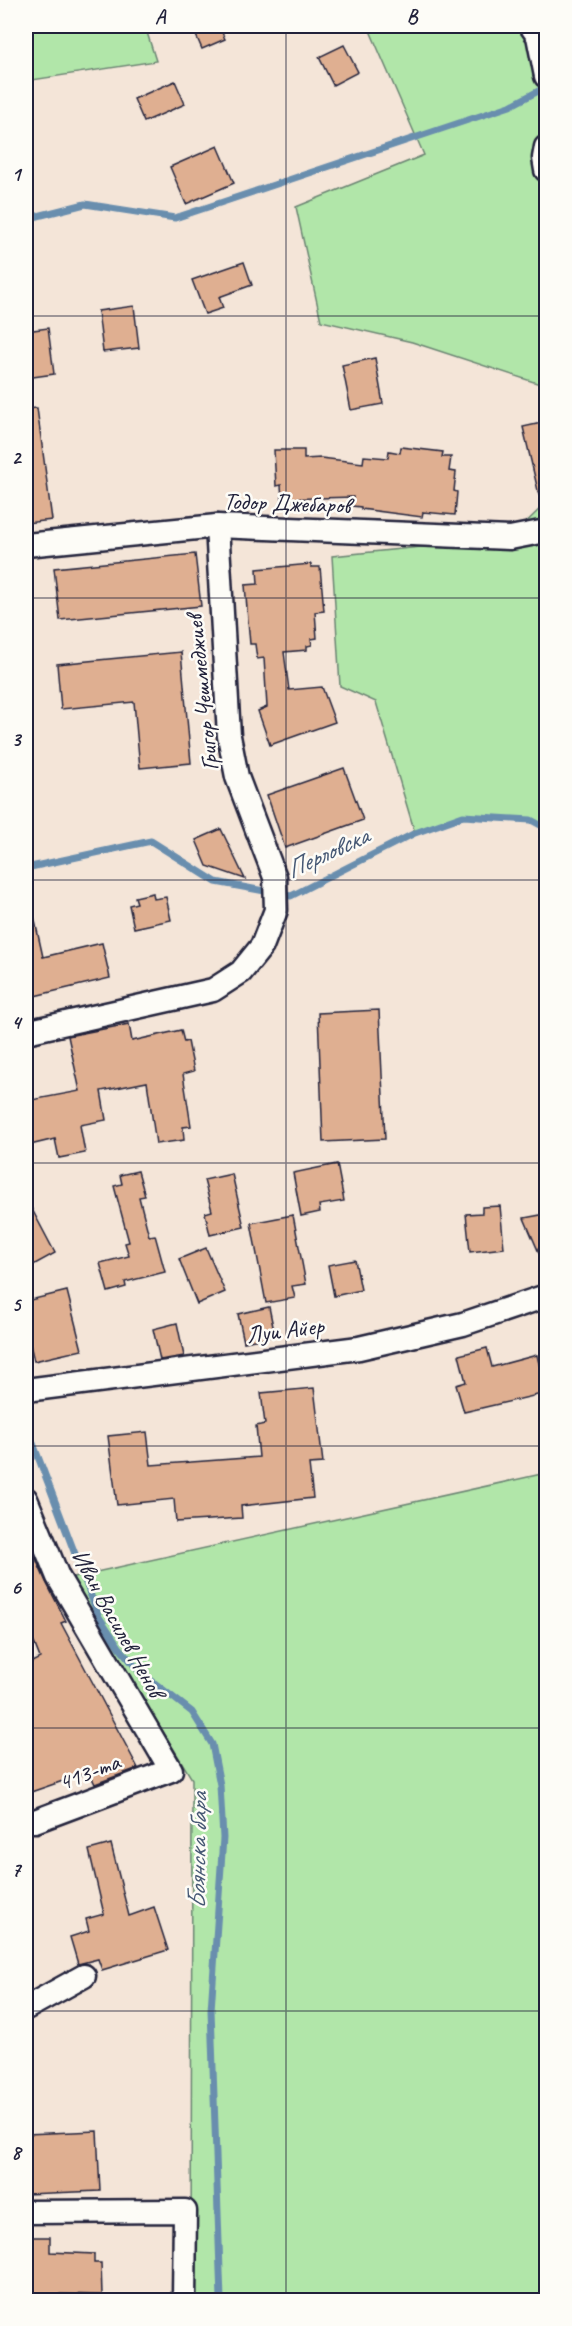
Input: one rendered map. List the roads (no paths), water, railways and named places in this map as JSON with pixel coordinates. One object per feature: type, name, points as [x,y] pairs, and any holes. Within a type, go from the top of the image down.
[{"type":"street","points":[[535,29],[546,76]]},
{"type":"street","points":[[546,147],[544,158],[546,170]]},
{"type":"street","name":"Тодор Джебаров","points":[[26,545],[217,526],[510,538],[546,531]]},
{"type":"street","name":"Григор Чешмеджиев","points":[[26,1032],[213,990],[241,972],[262,946],[276,910],[275,877],[237,777],[229,736],[217,526]]},
{"type":"street","name":"Луи Айер","points":[[26,1390],[359,1348],[463,1324],[546,1296]]},
{"type":"street","name":"Иван Василев Ненов","points":[[26,1499],[58,1577],[171,1770]]},
{"type":"street","name":"413-та","points":[[26,1821],[35,1821],[171,1770]]},
{"type":"street","points":[[26,2008],[84,1976]]},
{"type":"street","points":[[26,2212],[185,2211],[184,2301]]},
{"type":"waterway","points":[[26,219],[85,204],[175,218],[510,106],[546,87]]},
{"type":"waterway","name":"Перловска","points":[[26,868],[151,841],[216,882],[291,896],[415,833],[463,816],[531,820],[546,828]]},
{"type":"waterway","name":"Боянска бара","points":[[26,1425],[99,1617],[139,1671],[192,1712],[212,1744],[220,1785],[223,1838],[211,2010],[221,2300]]}]
